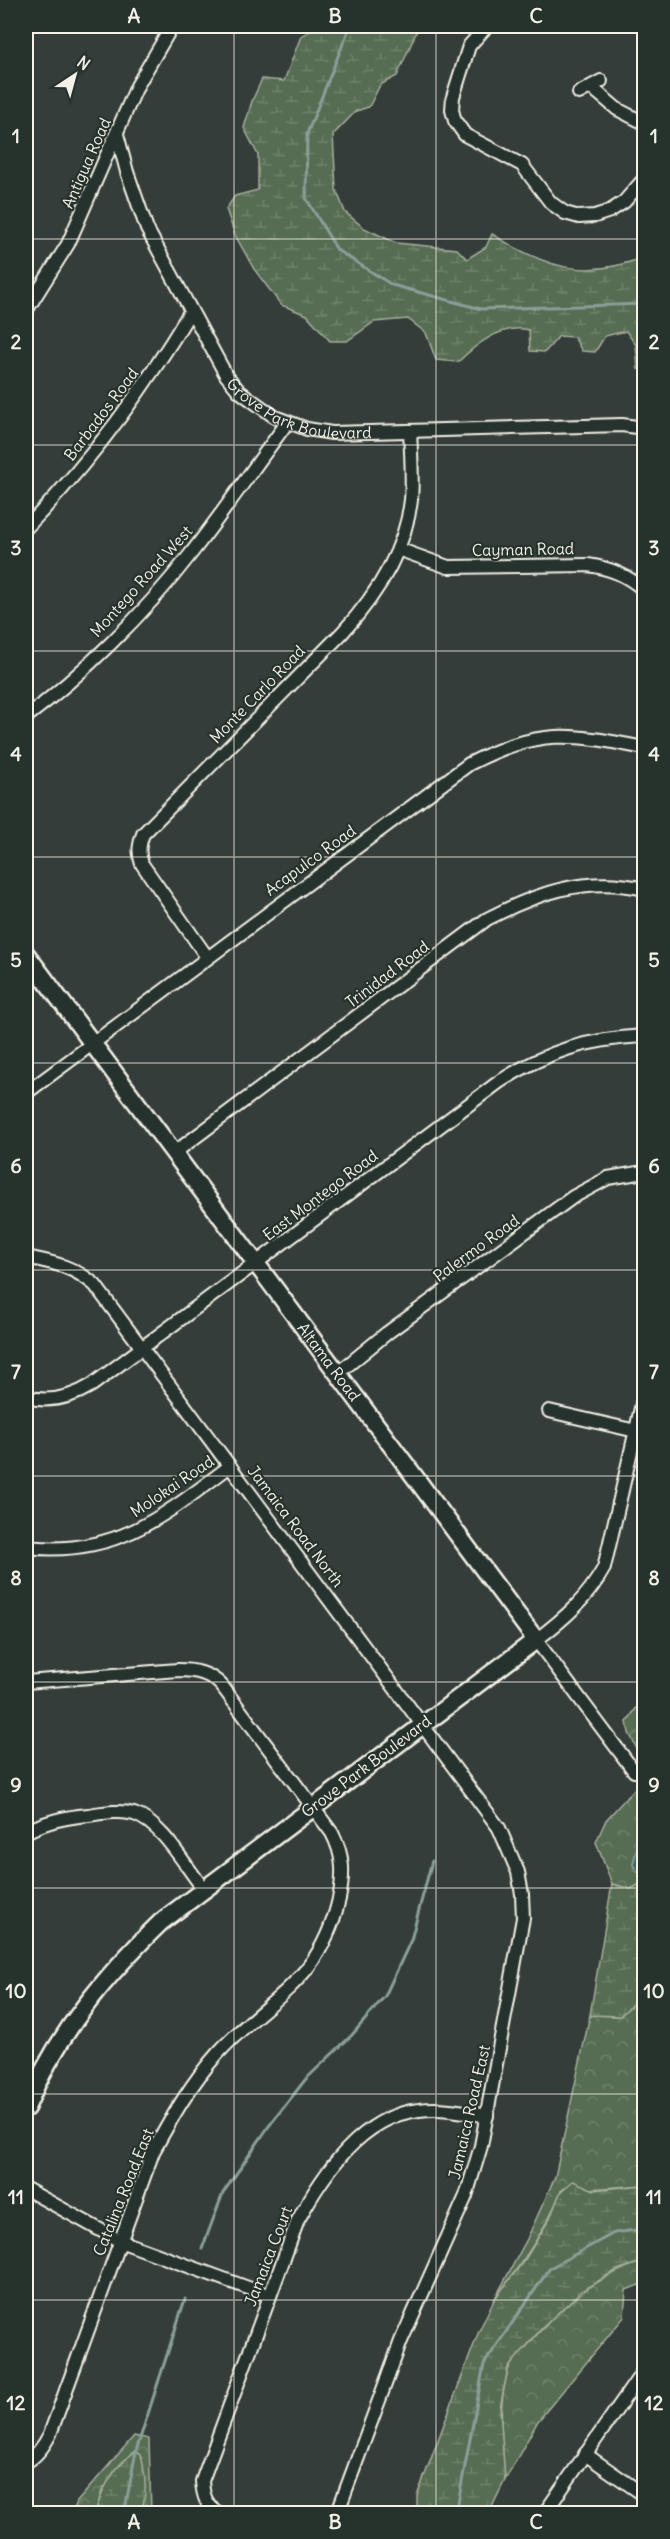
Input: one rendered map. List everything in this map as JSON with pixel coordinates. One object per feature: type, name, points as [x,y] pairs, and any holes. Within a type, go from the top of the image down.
[{"type":"street","name":"Antigua Road","points":[[26,311],[68,243],[137,86],[172,26]]},
{"type":"street","points":[[487,26],[468,46],[453,97],[452,110],[455,121],[465,135],[522,165],[551,203],[566,213],[579,217],[595,216],[610,211],[624,202],[645,179]]},
{"type":"street","points":[[579,93],[596,84],[617,109],[645,123]]},
{"type":"street","name":"Grove Park Boulevard","points":[[117,134],[142,218],[215,358],[239,391],[262,409],[287,423],[332,433],[622,425],[645,428]]},
{"type":"street","name":"Barbados Road","points":[[26,528],[93,454],[121,419],[190,312]]},
{"type":"street","name":"Montego Road West","points":[[26,717],[108,645],[156,595],[188,558],[287,423]]},
{"type":"street","name":"Monte Carlo Road","points":[[207,957],[142,864],[139,854],[143,834],[354,619],[377,588],[398,549],[410,502],[412,479],[410,431]]},
{"type":"street","name":"Cayman Road","points":[[398,549],[448,567],[596,566],[618,572],[645,590]]},
{"type":"street","name":"Acapulco Road","points":[[26,1093],[470,764],[492,752],[540,737],[571,735],[645,748]]},
{"type":"street","name":"Trinidad Road","points":[[174,1153],[487,920],[531,898],[579,885],[607,883],[645,889]]},
{"type":"street","name":"Altama Road","points":[[26,954],[634,1772]]},
{"type":"street","name":"East Montego Road","points":[[26,1397],[44,1400],[69,1397],[92,1385],[522,1067],[548,1054],[579,1044],[612,1037],[645,1035]]},
{"type":"street","name":"Palermo Road","points":[[337,1374],[387,1334],[573,1197],[608,1178],[645,1172]]},
{"type":"street","name":"Jamaica Road North","points":[[26,1257],[68,1267],[82,1274],[95,1285],[423,1724]]},
{"type":"street","name":"Grove Park Boulevard","points":[[26,2108],[61,2039],[105,1979],[161,1922],[203,1888],[536,1640],[578,1605],[594,1587],[604,1568],[645,1395]]},
{"type":"street","points":[[549,1410],[636,1431]]},
{"type":"street","name":"Molokai Road","points":[[26,1547],[63,1548],[90,1545],[130,1534],[171,1511],[230,1466]]},
{"type":"street","name":"Catalina Road East","points":[[26,1682],[178,1670],[202,1672],[222,1686],[313,1806],[340,1848],[343,1863],[343,1879],[330,1931],[320,1952],[293,1986],[220,2051],[186,2093],[153,2152],[50,2434],[44,2446],[26,2462]]},
{"type":"street","name":"Jamaica Road East","points":[[336,2514],[401,2341],[475,2171],[488,2116],[521,1941],[522,1894],[511,1850],[499,1828],[423,1724]]},
{"type":"street","points":[[26,1832],[50,1820],[115,1812],[134,1815],[148,1821],[163,1834],[203,1888]]},
{"type":"street","name":"Jamaica Court","points":[[220,2514],[208,2506],[202,2495],[202,2481],[298,2220],[311,2196],[343,2154],[363,2135],[398,2114],[441,2109],[488,2116]]},
{"type":"street","points":[[26,2189],[120,2241],[270,2296]]},
{"type":"street","points":[[544,2514],[645,2370]]},
{"type":"street","points":[[585,2454],[645,2495]]},
{"type":"green space","points":[[318,26],[419,26],[397,76],[380,85],[369,107],[356,111],[333,135],[336,189],[345,212],[364,228],[396,243],[457,249],[467,259],[486,247],[492,234],[529,255],[565,267],[602,268],[644,257],[644,370],[638,369],[636,345],[626,331],[605,336],[595,352],[582,351],[574,337],[559,336],[545,352],[530,351],[529,330],[509,330],[490,337],[458,362],[436,360],[426,333],[408,319],[374,322],[347,341],[330,341],[307,315],[281,305],[254,269],[235,235],[226,209],[235,196],[258,190],[258,155],[244,128],[252,101],[262,79],[284,81],[301,36]]},
{"type":"green space","points":[[644,1696],[644,1763],[629,1733],[627,1722]]},
{"type":"green space","points":[[644,1763],[644,1821],[633,1864],[635,1870],[641,1874],[644,1871],[644,1882],[631,1889],[612,1884],[596,1842],[606,1820],[638,1785]]},
{"type":"green space","points":[[644,1882],[644,1993],[620,2016],[590,2015],[612,1884],[631,1889]]},
{"type":"green space","points":[[644,1993],[644,2185],[561,2191],[540,2234],[494,2300],[527,2239],[555,2177],[590,2015],[620,2016]]},
{"type":"green space","points":[[573,2181],[594,2190],[644,2185],[644,2261],[617,2270],[581,2291],[541,2329],[508,2368],[500,2408],[505,2480],[489,2513],[417,2513],[417,2496],[479,2331],[494,2300],[526,2258],[550,2218],[561,2191]]},
{"type":"green space","points":[[644,2261],[644,2283],[626,2290],[624,2317],[538,2421],[505,2480],[501,2412],[502,2398],[511,2364],[553,2318],[580,2294],[609,2275]]},
{"type":"green space","points":[[134,2436],[149,2439],[151,2513],[139,2513],[145,2505],[103,2488],[95,2513],[72,2514],[77,2502]]},
{"type":"green space","points":[[136,2451],[141,2455],[145,2485],[144,2500],[139,2513],[95,2513],[110,2478]]},
{"type":"water","points":[[644,1821],[644,1871],[641,1874],[635,1870],[633,1864]]},
{"type":"waterway","points":[[350,26],[307,134],[306,198],[337,250],[392,285],[481,309],[644,304]]},
{"type":"waterway","points":[[202,2249],[223,2193],[269,2126],[305,2080],[352,2035],[385,1996],[411,1940],[432,1861]]},
{"type":"waterway","points":[[456,2514],[484,2364],[550,2268],[614,2233],[644,2229]]},
{"type":"waterway","points":[[124,2514],[136,2451],[185,2299]]}]
